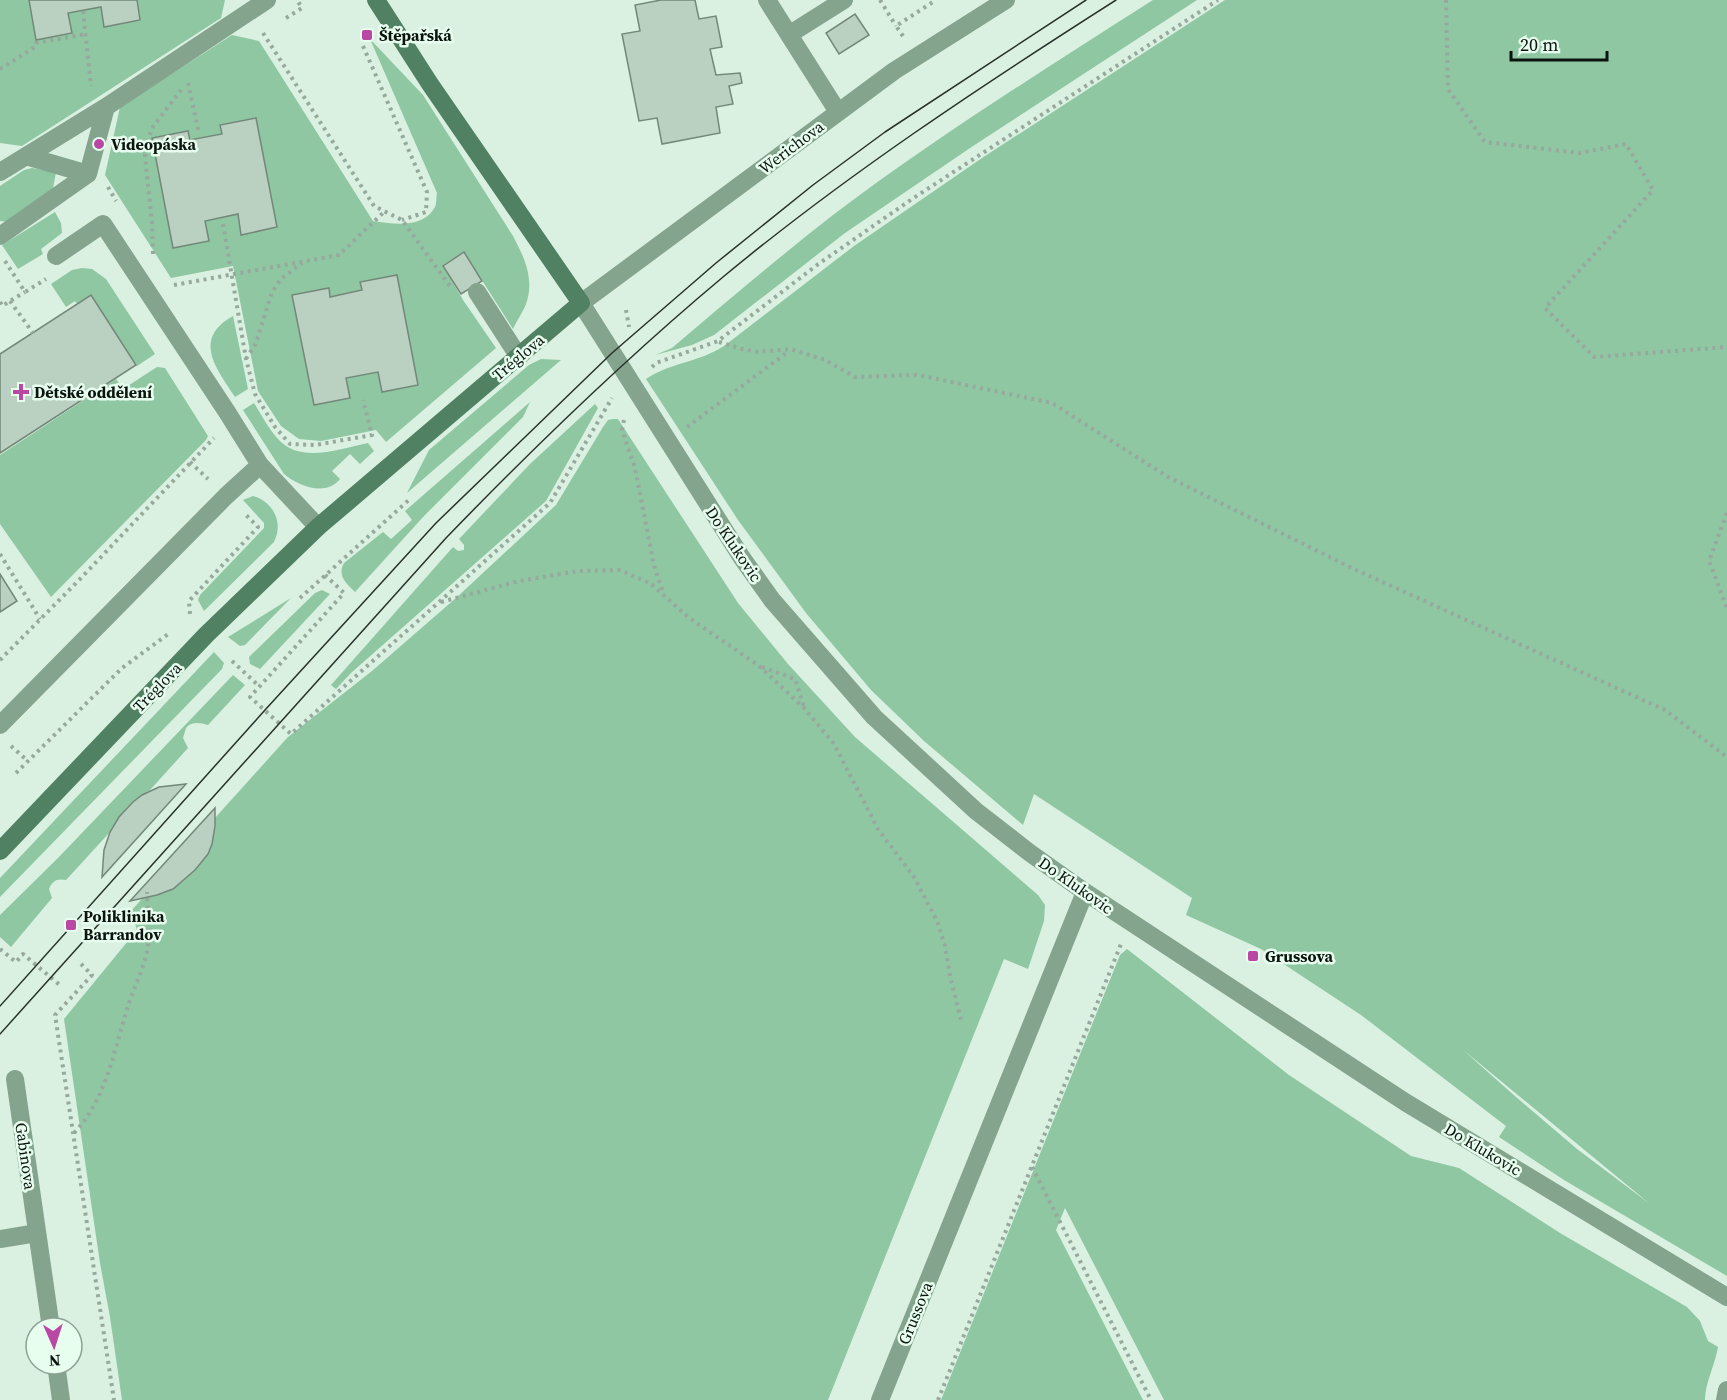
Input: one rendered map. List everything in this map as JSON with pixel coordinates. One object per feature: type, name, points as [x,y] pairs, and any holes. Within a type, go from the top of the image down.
[{"type":"street","points":[[0,172],[100,111],[267,0]]},
{"type":"street","points":[[376,0],[430,84],[582,303]]},
{"type":"street","points":[[767,0],[838,112]]},
{"type":"street","points":[[790,34],[844,0]]},
{"type":"street","name":"Werichova","points":[[582,303],[838,112],[894,72],[1006,0]]},
{"type":"street","points":[[0,236],[88,174],[100,111]]},
{"type":"street","points":[[26,156],[88,174]]},
{"type":"street","points":[[56,256],[103,224],[260,465],[318,527]]},
{"type":"street","points":[[477,292],[519,357]]},
{"type":"street","name":"Tréglova","points":[[0,850],[206,635],[318,527],[582,303]]},
{"type":"street","name":"Do Klukovic","points":[[582,303],[667,441],[771,600],[874,717],[976,811],[1085,892],[1405,1102],[1727,1297]]},
{"type":"street","points":[[0,725],[226,496],[260,465]]},
{"type":"street","name":"Grussova","points":[[880,1400],[1085,892]]},
{"type":"street","name":"Gabinova","points":[[15,1079],[49,1316]]},
{"type":"street","points":[[0,1239],[38,1233]]},
{"type":"street","points":[[58,1376],[61,1400]]},
{"type":"street","points":[[1725,1400],[1727,1390]]},
{"type":"path","points":[[880,0],[896,26]]},
{"type":"path","points":[[325,575],[344,593],[250,696],[291,734],[550,503],[612,398],[656,363],[718,341],[817,265],[912,199],[1218,0]]},
{"type":"path","points":[[1446,0],[1448,89],[1485,142],[1580,153],[1626,144],[1653,190],[1545,308],[1593,357],[1727,347]]},
{"type":"path","points":[[83,11],[100,111]]},
{"type":"path","points":[[248,12],[374,206],[402,220],[459,298],[477,292]]},
{"type":"path","points":[[0,69],[34,47],[36,43],[86,34]]},
{"type":"path","points":[[363,46],[428,192],[426,212],[402,220]]},
{"type":"path","points":[[154,255],[145,156],[147,143],[152,128],[179,94],[188,78],[199,133]]},
{"type":"path","points":[[88,174],[103,178],[120,208]]},
{"type":"path","points":[[168,286],[339,255],[384,212]]},
{"type":"path","points":[[223,224],[246,359],[255,394],[275,427],[290,444],[315,445],[372,435],[363,400]]},
{"type":"path","points":[[0,254],[25,292]]},
{"type":"path","points":[[246,359],[256,343],[272,292],[281,279],[303,262]]},
{"type":"path","points":[[0,302],[2,306],[54,275]]},
{"type":"path","points":[[10,301],[33,333]]},
{"type":"path","points":[[718,341],[758,352],[791,349],[825,360],[855,377],[918,375],[1052,403],[1168,477],[1354,569],[1665,711],[1727,757]]},
{"type":"path","points":[[667,441],[791,349]]},
{"type":"path","points":[[625,419],[622,430],[635,468],[654,566],[663,593]]},
{"type":"path","points":[[0,660],[214,439],[210,431]]},
{"type":"path","points":[[190,462],[216,486]]},
{"type":"path","points":[[300,598],[411,498]]},
{"type":"path","points":[[191,617],[189,601],[258,527],[237,506]]},
{"type":"path","points":[[1727,513],[1709,561],[1727,608]]},
{"type":"path","points":[[0,554],[40,619]]},
{"type":"path","points":[[437,603],[519,581],[579,571],[619,570],[650,583],[688,617],[758,665],[804,708],[834,744],[878,829],[914,877],[926,899],[945,946],[962,1024]]},
{"type":"path","points":[[16,773],[122,668],[174,630]]},
{"type":"path","points":[[232,662],[259,686]]},
{"type":"path","points":[[758,665],[795,679]]},
{"type":"path","points":[[795,679],[801,675]]},
{"type":"path","points":[[795,679],[804,708]]},
{"type":"path","points":[[74,1134],[86,1120],[106,1078],[144,962],[148,946],[147,892]]},
{"type":"path","points":[[938,1400],[1130,921]]},
{"type":"path","points":[[0,949],[16,962],[23,954],[61,986]]},
{"type":"path","points":[[81,964],[92,975],[56,1015],[114,1400]]},
{"type":"path","points":[[1031,1167],[1150,1400]]},
{"type":"green space","points":[[0,0],[29,0],[37,40],[72,33],[68,13],[101,7],[105,27],[140,20],[137,0],[225,0],[221,18],[22,146],[0,143]]},
{"type":"green space","points":[[1153,0],[1197,0],[973,146],[845,233],[714,335],[692,345],[655,355],[672,348],[792,248],[872,186],[991,104]]},
{"type":"green space","points":[[1225,0],[1727,0],[1727,1276],[1564,1180],[1499,1137],[1506,1126],[1361,1015],[1261,949],[1186,915],[1192,898],[1034,794],[1023,825],[924,741],[871,690],[806,613],[738,520],[646,379],[665,369],[705,356],[724,346],[854,246],[982,158]],"holes":[[[1462,1049],[1650,1204],[1577,1149]]]},
{"type":"green space","points":[[232,35],[259,41],[373,221],[398,224],[415,222],[430,214],[436,204],[437,193],[370,39],[423,95],[513,236],[527,269],[529,286],[526,304],[513,329],[464,252],[443,265],[463,300],[496,348],[386,442],[376,430],[321,441],[299,439],[281,426],[258,391],[233,266],[171,278],[105,175],[120,107]],"holes":[[[256,118],[277,227],[242,235],[238,214],[205,221],[209,241],[173,248],[152,139],[187,131],[190,140],[222,134],[220,125]],[[397,275],[382,392],[378,372],[346,378],[349,398],[314,404],[292,295],[329,289],[330,297],[362,290],[361,282]]]},
{"type":"green space","points":[[32,168],[56,172],[52,194],[8,222],[0,221],[0,186],[24,170]]},
{"type":"green space","points":[[55,212],[61,223],[62,233],[41,249],[43,254],[18,269],[2,245]]},
{"type":"green space","points":[[92,269],[106,279],[155,354],[137,366],[91,296],[78,305],[75,301],[66,307],[51,284],[72,270]]},
{"type":"green space","points":[[233,316],[248,389],[235,397],[215,365],[211,344],[213,334]]},
{"type":"green space","points":[[541,359],[561,360],[407,493],[429,450],[529,365]]},
{"type":"green space","points":[[157,367],[165,368],[208,436],[51,597],[0,524],[0,455],[116,379],[123,389]]},
{"type":"green space","points":[[530,402],[523,417],[424,516],[355,592],[342,576],[344,563],[383,532],[391,539],[412,520],[405,511]]},
{"type":"green space","points":[[254,403],[278,439],[287,447],[297,451],[320,453],[368,443],[374,451],[360,464],[350,454],[332,471],[340,479],[327,488],[304,486],[284,474],[243,410]]},
{"type":"green space","points":[[595,404],[598,408],[546,501],[351,673],[336,689],[331,685],[453,547],[458,551],[464,550],[464,545],[459,539],[530,464]]},
{"type":"green space","points":[[618,419],[738,603],[788,664],[855,737],[1038,895],[1045,905],[1044,921],[1028,969],[1004,959],[828,1400],[122,1400],[64,1019],[137,930],[131,911],[288,737],[372,671],[456,598],[556,505],[603,427],[608,420]]},
{"type":"green space","points":[[253,496],[266,503],[275,514],[277,535],[274,542],[204,611],[198,600],[200,595],[264,528],[264,523],[243,500]]},
{"type":"green space","points":[[322,590],[330,594],[260,669],[250,664],[249,657],[315,593]]},
{"type":"green space","points":[[291,598],[245,645],[240,646],[228,637]]},
{"type":"green space","points":[[214,652],[224,663],[222,669],[0,897],[0,878]]},
{"type":"green space","points":[[233,675],[245,685],[208,725],[193,723],[186,728],[183,738],[188,748],[150,790],[133,802],[119,817],[110,832],[66,880],[60,879],[52,884],[49,889],[52,898],[11,947],[0,937],[0,915],[58,858]]},
{"type":"green space","points":[[1127,949],[1289,1075],[1411,1156],[1459,1168],[1560,1233],[1687,1307],[1700,1321],[1708,1341],[1718,1347],[1705,1400],[1164,1400],[1065,1208],[1056,1230],[1143,1400],[941,1400],[1120,955]]},
{"type":"building","points":[[29,0],[137,0],[140,20],[104,27],[101,7],[68,13],[72,33],[36,40]]},
{"type":"building","points":[[661,0],[695,0],[699,19],[716,16],[722,47],[710,49],[716,75],[740,73],[742,83],[729,86],[733,104],[716,107],[720,133],[662,144],[657,118],[639,121],[622,34],[640,31],[635,5]]},
{"type":"building","points":[[855,14],[869,35],[839,54],[826,33]]},
{"type":"building","points":[[256,118],[277,227],[241,235],[238,214],[205,221],[209,241],[173,248],[152,138],[188,131],[190,140],[222,134],[220,125]]},
{"type":"building","points":[[464,252],[482,281],[461,294],[443,266]]},
{"type":"building","points":[[397,275],[418,385],[382,392],[378,372],[346,378],[350,398],[314,405],[292,295],[329,288],[330,297],[362,290],[360,282]]},
{"type":"building","points":[[91,295],[136,365],[0,453],[0,354]]},
{"type":"building","points":[[0,574],[17,601],[0,612]]},
{"type":"building","points":[[186,784],[102,877],[104,850],[110,832],[119,817],[142,795],[159,787]]},
{"type":"building","points":[[215,808],[212,844],[208,854],[195,870],[173,889],[130,901]]},
{"type":"tram line","points":[[0,1006],[436,523],[612,353],[716,263],[813,185],[885,132],[1086,0]]},
{"type":"tram line","points":[[0,1034],[446,538],[546,437],[615,372],[723,277],[817,203],[915,132],[1116,0]]},
{"type":"place","name":"Štěpařská","points":[[367,35]]},
{"type":"place","name":"Videopáska","points":[[99,144]]},
{"type":"place","name":"Dětské oddělení","points":[[21,392]]},
{"type":"place","name":"Poliklinika Barrandov","points":[[71,925]]},
{"type":"place","name":"Grussova","points":[[1253,956]]}]
